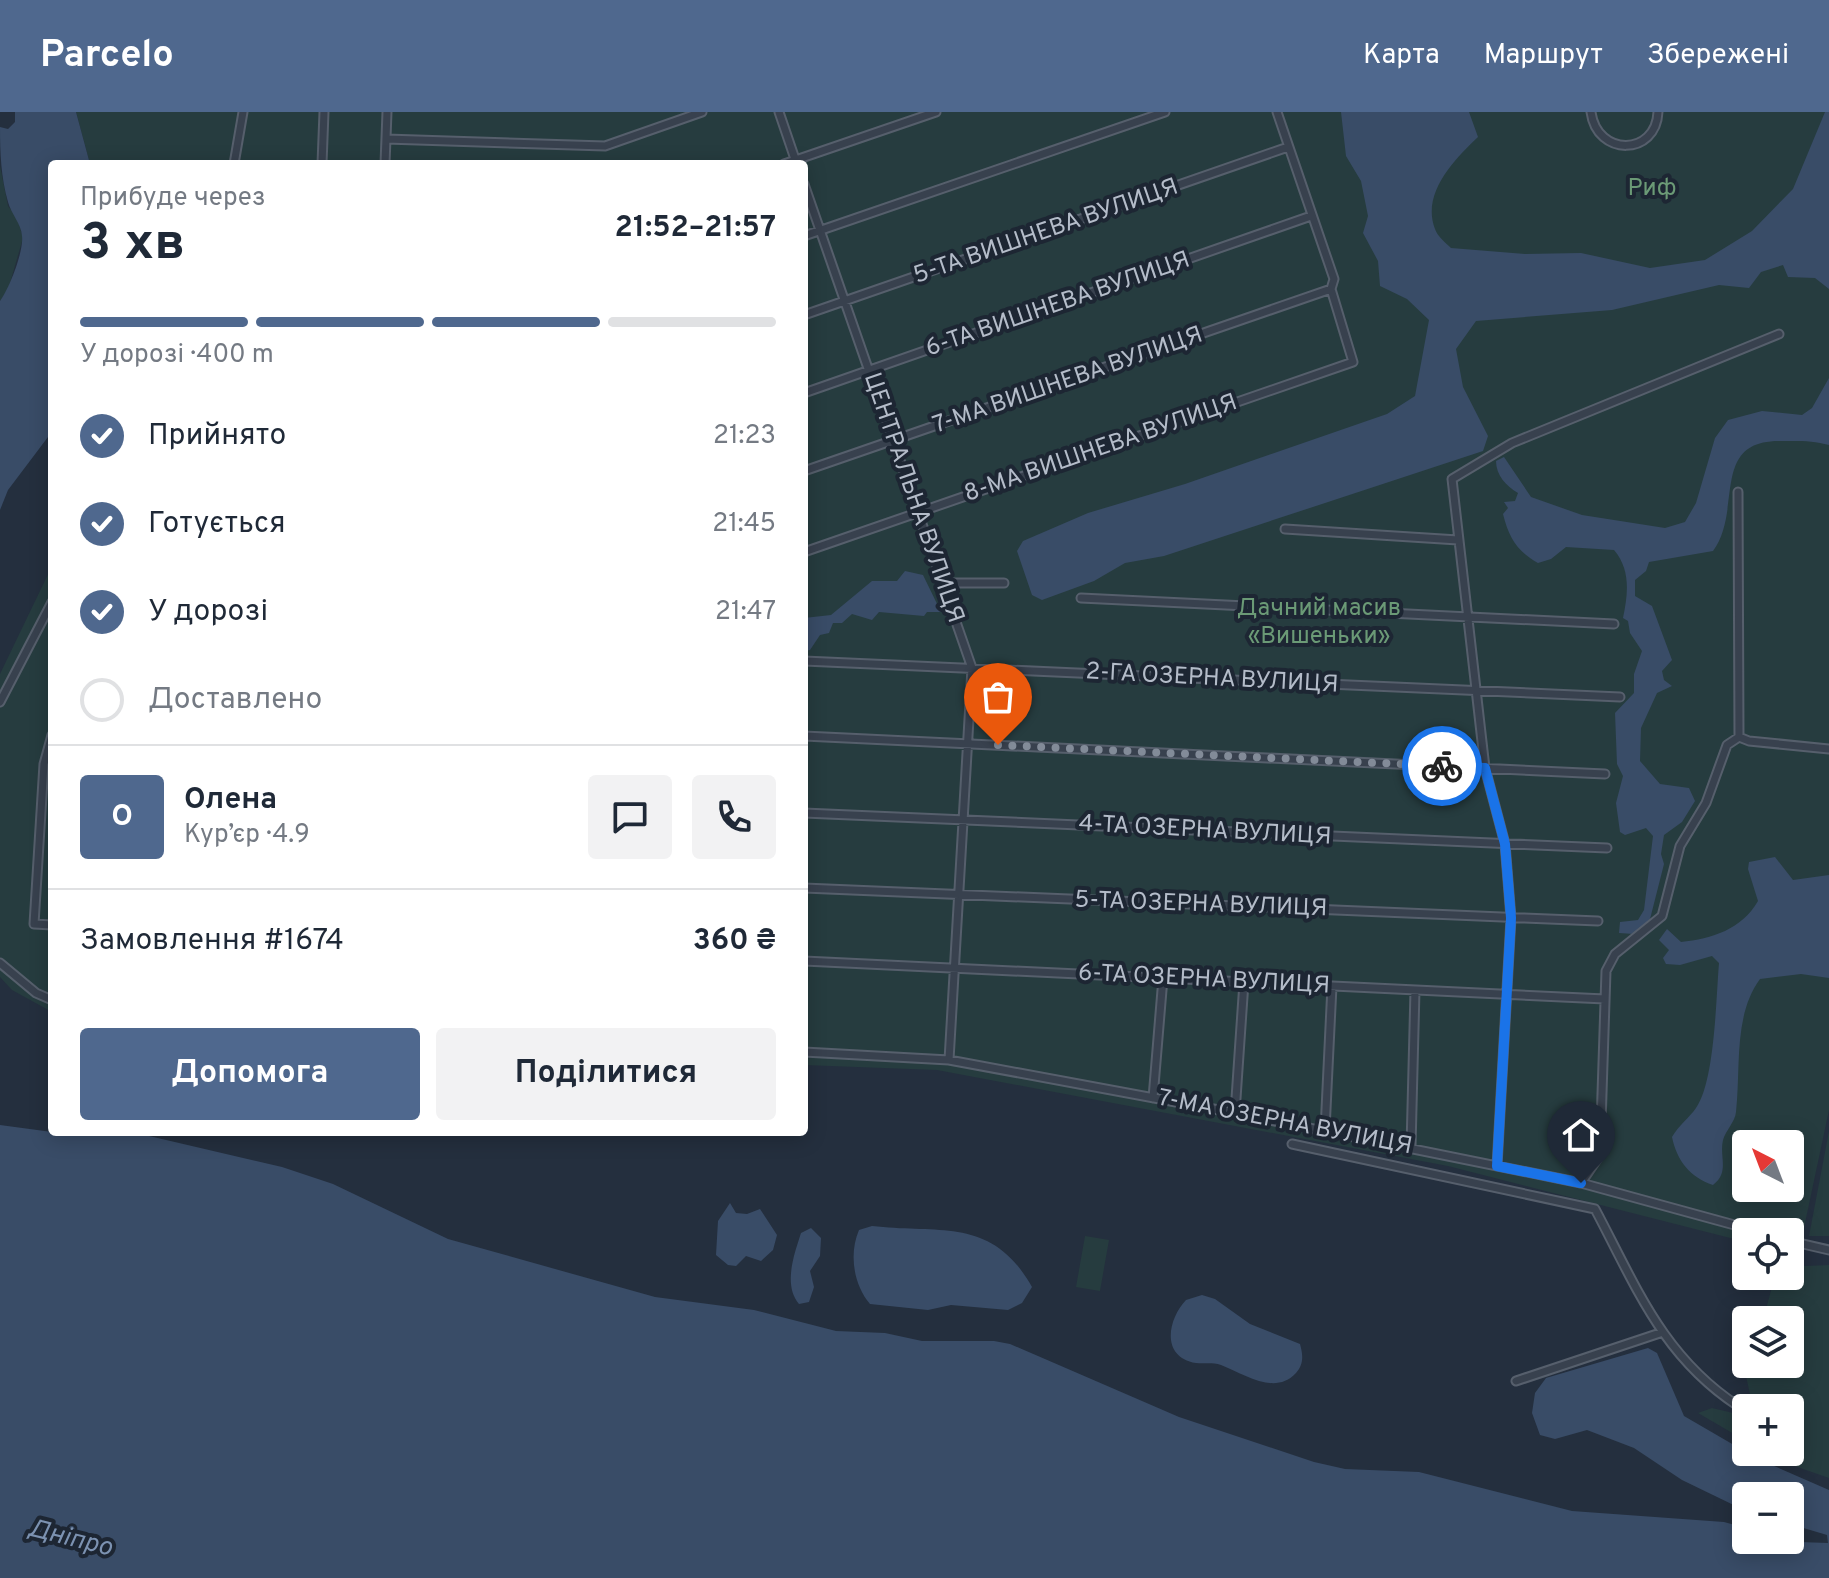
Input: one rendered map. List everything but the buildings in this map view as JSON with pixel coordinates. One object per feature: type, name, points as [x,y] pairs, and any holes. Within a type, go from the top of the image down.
[{"type":"street","points":[[235,160],[243,112]]},
{"type":"street","points":[[322,160],[324,112]]},
{"type":"street","points":[[385,160],[387,112]]},
{"type":"street","points":[[386,139],[605,146],[702,112]]},
{"type":"street","points":[[779,112],[795,160]]},
{"type":"street","points":[[802,160],[936,112]]},
{"type":"street","points":[[808,234],[1165,112]]},
{"type":"street","points":[[1277,112],[1334,279],[1331,289]]},
{"type":"street","points":[[1591,112],[1597,132],[1605,140],[1626,146],[1647,138],[1654,129],[1658,112]]},
{"type":"street","name":"5-ТА ВИШНЕВА ВУЛИЦЯ","points":[[808,314],[1288,147]]},
{"type":"street","name":"ЦЕНТРАЛЬНА ВУЛИЦЯ","points":[[808,196],[972,668],[949,1060]]},
{"type":"street","name":"6-ТА ВИШНЕВА ВУЛИЦЯ","points":[[808,392],[1311,216]]},
{"type":"street","name":"8-МА ВИШНЕВА ВУЛИЦЯ","points":[[808,551],[1353,362],[1331,289]]},
{"type":"street","name":"7-МА ВИШНЕВА ВУЛИЦЯ","points":[[808,470],[1331,289]]},
{"type":"street","points":[[1497,1166],[1511,918],[1505,844],[1485,768],[1452,479],[1512,443],[1779,334]]},
{"type":"street","points":[[1738,492],[1739,737]]},
{"type":"street","points":[[1285,529],[1458,540]]},
{"type":"street","points":[[943,583],[1004,583]]},
{"type":"street","points":[[1081,598],[1614,624]]},
{"type":"street","points":[[0,702],[48,610]]},
{"type":"street","name":"2-ГА ОЗЕРНА ВУЛИЦЯ","points":[[808,661],[1620,697]]},
{"type":"street","points":[[808,736],[1605,774]]},
{"type":"street","points":[[1581,1183],[1600,1155],[1606,971],[1615,954],[1662,916],[1680,846],[1706,803],[1727,745],[1739,737],[1829,749]]},
{"type":"street","points":[[48,764],[34,924],[48,925]]},
{"type":"street","name":"4-ТА ОЗЕРНА ВУЛИЦЯ","points":[[808,813],[1607,848]]},
{"type":"street","points":[[40,838],[48,838]]},
{"type":"street","name":"5-ТА ОЗЕРНА ВУЛИЦЯ","points":[[808,888],[1598,921]]},
{"type":"street","name":"6-ТА ОЗЕРНА ВУЛИЦЯ","points":[[808,961],[1605,999]]},
{"type":"street","points":[[0,963],[36,993],[48,998]]},
{"type":"street","points":[[1153,1098],[1163,978]]},
{"type":"street","points":[[1235,1113],[1244,982]]},
{"type":"street","points":[[1325,1130],[1332,986]]},
{"type":"street","points":[[1411,1147],[1415,990]]},
{"type":"street","name":"7-МА ОЗЕРНА ВУЛИЦЯ","points":[[808,1052],[949,1060],[1235,1113],[1581,1183],[1732,1224]]},
{"type":"street","points":[[1292,1144],[1595,1209],[1660,1333],[1710,1387],[1732,1402]]},
{"type":"street","points":[[1804,1245],[1829,1250]]},
{"type":"street","points":[[1516,1381],[1660,1333]]},
{"type":"green space","name":"Дачний масив «Вишеньки»","points":[[76,112],[1829,112],[1829,1110],[1804,1228],[1804,1218],[1732,1218],[1732,1238],[1448,1166],[937,1070],[808,1065],[808,160],[89,160]]},
{"type":"green space","points":[[0,166],[8,206],[17,217],[23,238],[8,290],[0,301]]},
{"type":"green space","points":[[48,574],[48,1010],[12,990],[0,977],[0,674]]},
{"type":"green space","points":[[1829,1131],[1829,1236],[1809,1236]]},
{"type":"green space","points":[[1085,1236],[1109,1240],[1100,1291],[1076,1287]]},
{"type":"green space","points":[[1829,1265],[1829,1478],[1795,1466],[1804,1466],[1804,1394],[1750,1394],[1746,1378],[1804,1378],[1804,1306],[1767,1306],[1771,1290],[1804,1290],[1804,1266]]},
{"type":"green space","points":[[1712,1408],[1732,1413],[1732,1433],[1698,1413]]},
{"type":"water","points":[[15,112],[76,112],[89,160],[48,160],[48,437],[8,490],[0,510],[0,301],[15,270],[22,236],[6,193],[1,165],[0,127],[8,129],[15,122]]},
{"type":"water","points":[[1341,112],[1469,112],[1478,137],[1451,166],[1436,190],[1433,203],[1436,232],[1451,248],[1525,254],[1581,253],[1650,268],[1705,260],[1752,231],[1793,189],[1825,112],[1829,112],[1829,289],[1815,278],[1788,277],[1783,265],[1761,272],[1749,288],[1719,285],[1612,310],[1476,321],[1456,349],[1463,387],[1488,436],[1483,451],[1164,556],[1125,563],[1094,581],[1042,600],[1032,595],[1017,551],[1023,541],[1088,513],[1185,484],[1387,414],[1415,396],[1429,320],[1407,299],[1380,286],[1378,261],[1363,233],[1368,216],[1361,181],[1346,156]]},
{"type":"water","points":[[1829,378],[1829,445],[1779,441],[1758,444],[1744,453],[1736,465],[1722,535],[1713,551],[1649,562],[1646,571],[1635,580],[1635,596],[1652,606],[1672,660],[1662,671],[1664,680],[1672,686],[1657,693],[1641,728],[1640,761],[1660,784],[1689,788],[1695,801],[1682,822],[1664,835],[1661,854],[1664,864],[1648,927],[1634,934],[1619,933],[1620,922],[1638,920],[1644,910],[1653,836],[1646,828],[1625,835],[1620,832],[1616,803],[1623,776],[1617,764],[1615,713],[1634,693],[1634,674],[1642,651],[1630,633],[1628,621],[1623,618],[1626,574],[1614,550],[1566,547],[1551,559],[1538,563],[1519,549],[1503,514],[1508,508],[1504,502],[1515,501],[1518,493],[1502,480],[1496,461],[1504,457],[1531,497],[1582,515],[1665,528],[1685,522],[1696,503],[1715,438],[1728,420],[1762,411],[1802,415],[1812,408]]},
{"type":"water","points":[[905,571],[923,575],[941,612],[927,612],[924,616],[879,612],[872,620],[852,614],[842,623],[833,623],[829,633],[820,635],[808,650],[808,618],[831,615],[872,581],[897,581]]},
{"type":"water","points":[[1775,857],[1793,880],[1829,875],[1829,978],[1801,974],[1760,979],[1751,994],[1742,1026],[1735,1116],[1723,1140],[1721,1175],[1713,1185],[1698,1178],[1686,1167],[1677,1154],[1672,1137],[1696,1108],[1707,1079],[1714,1038],[1719,963],[1712,956],[1680,965],[1666,964],[1663,958],[1669,950],[1659,940],[1667,929],[1681,942],[1704,938],[1725,931],[1744,919],[1758,901],[1748,869],[1749,862]]},
{"type":"water","name":"Дніпро","points":[[0,1125],[48,1131],[48,1136],[149,1136],[282,1167],[333,1184],[448,1239],[655,1297],[754,1310],[836,1331],[885,1333],[922,1341],[994,1341],[1010,1344],[1179,1417],[1314,1462],[1345,1469],[1419,1472],[1572,1511],[1724,1522],[1732,1524],[1732,1554],[1804,1554],[1804,1542],[1828,1543],[1827,1535],[1804,1528],[1804,1482],[1732,1482],[1732,1504],[1682,1480],[1634,1448],[1587,1430],[1555,1439],[1540,1435],[1532,1413],[1535,1393],[1546,1378],[1648,1348],[1657,1353],[1684,1416],[1732,1444],[1732,1466],[1774,1466],[1829,1490],[1829,1578],[0,1578]]},
{"type":"water","points":[[730,1203],[736,1213],[747,1214],[760,1209],[777,1235],[773,1250],[761,1261],[746,1256],[736,1266],[728,1265],[716,1255],[718,1221]]},
{"type":"water","points":[[872,1226],[942,1230],[982,1239],[1000,1249],[1016,1264],[1032,1287],[1022,1303],[1008,1310],[951,1305],[928,1310],[870,1304],[856,1278],[854,1248],[859,1230]]},
{"type":"water","points":[[811,1228],[821,1238],[820,1256],[810,1271],[814,1287],[809,1302],[799,1304],[792,1288],[791,1270],[801,1233]]},
{"type":"water","points":[[1202,1295],[1215,1299],[1250,1324],[1300,1344],[1302,1359],[1296,1373],[1288,1380],[1269,1383],[1221,1365],[1184,1359],[1172,1345],[1172,1327],[1186,1300]]},
{"type":"way so far","points":[[998,745],[1442,766]]},
{"type":"route","points":[[1442,766],[1485,768],[1505,844],[1511,918],[1497,1166],[1581,1183]]},
{"type":"park label","name":"Риф","points":[[1652,189]]}]
